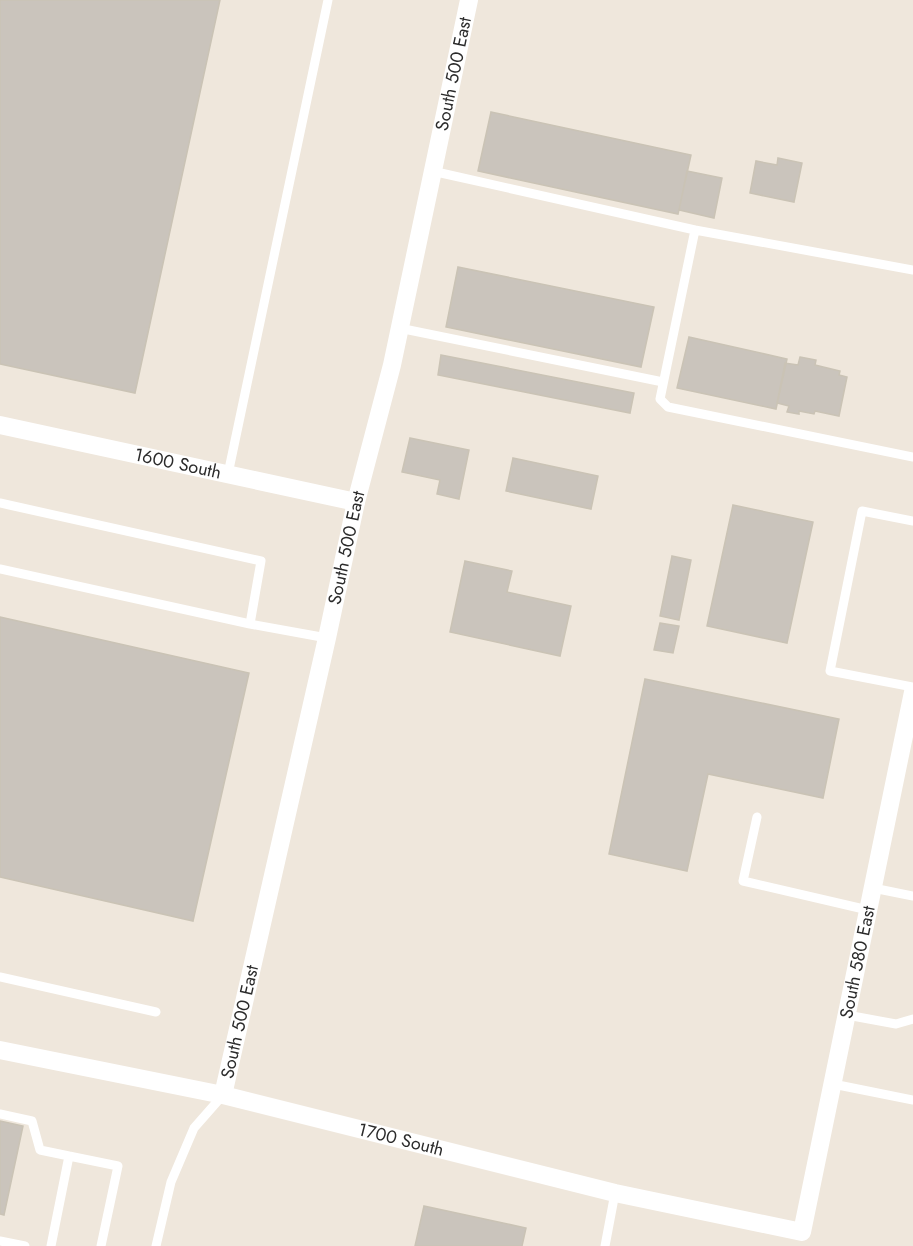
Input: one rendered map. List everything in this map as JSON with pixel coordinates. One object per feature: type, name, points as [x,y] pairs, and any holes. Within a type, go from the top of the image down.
[{"type":"street","name":"South 500 East","points":[[224,1095],[356,502],[392,364],[469,0]]},
{"type":"street","name":"1600 South","points":[[0,425],[356,502]]},
{"type":"street","name":"South 580 East","points":[[802,1235],[868,910],[911,716],[913,692]]},
{"type":"street","name":"1700 South","points":[[0,1050],[224,1095],[615,1193],[802,1235]]},
{"type":"lane","points":[[228,474],[328,0]]},
{"type":"lane","points":[[432,171],[695,230],[913,270]]},
{"type":"lane","points":[[695,230],[660,399],[668,407],[913,457]]},
{"type":"lane","points":[[399,328],[663,382]]},
{"type":"lane","points":[[0,503],[261,561],[250,624]]},
{"type":"lane","points":[[913,521],[862,511],[830,671],[913,687]]},
{"type":"lane","points":[[0,569],[250,624],[327,638]]},
{"type":"lane","points":[[757,818],[743,881],[868,910]]},
{"type":"lane","points":[[873,888],[913,896]]},
{"type":"lane","points":[[0,977],[156,1012]]},
{"type":"lane","points":[[847,1015],[896,1024],[913,1019]]},
{"type":"lane","points":[[833,1084],[913,1100]]},
{"type":"lane","points":[[156,1246],[171,1182],[194,1128],[224,1095]]},
{"type":"lane","points":[[0,1114],[32,1121],[40,1150],[118,1166],[101,1246]]},
{"type":"lane","points":[[51,1246],[69,1156]]},
{"type":"lane","points":[[605,1246],[615,1193]]},
{"type":"lane","points":[[0,1241],[25,1246]]},
{"type":"building","points":[[0,0],[220,0],[135,393],[0,364]]},
{"type":"building","points":[[491,112],[691,155],[678,214],[478,171]]},
{"type":"building","points":[[778,158],[802,163],[794,202],[750,193],[756,161],[777,165]]},
{"type":"building","points":[[687,171],[722,178],[714,218],[679,210]]},
{"type":"building","points":[[458,267],[654,307],[641,367],[446,327]]},
{"type":"building","points":[[689,337],[787,359],[776,409],[677,388]]},
{"type":"building","points":[[441,355],[634,393],[630,413],[438,375]]},
{"type":"building","points":[[800,357],[816,360],[815,365],[840,371],[839,375],[847,377],[839,416],[815,411],[814,414],[799,411],[799,414],[787,412],[789,406],[777,403],[785,363],[798,365]]},
{"type":"building","points":[[410,438],[469,450],[459,499],[437,494],[440,480],[402,472]]},
{"type":"building","points":[[513,458],[598,476],[591,509],[506,491]]},
{"type":"building","points":[[733,505],[813,522],[787,643],[707,626]]},
{"type":"building","points":[[672,556],[691,560],[679,620],[660,616]]},
{"type":"building","points":[[465,561],[512,571],[507,592],[571,606],[560,656],[450,632]]},
{"type":"building","points":[[0,617],[249,673],[193,921],[0,877]]},
{"type":"building","points":[[660,623],[679,626],[673,653],[654,650]]},
{"type":"building","points":[[645,679],[839,719],[823,798],[708,774],[687,871],[609,854]]},
{"type":"building","points":[[0,1121],[23,1126],[4,1215],[0,1214]]},
{"type":"building","points":[[424,1206],[526,1228],[522,1246],[415,1246]]}]
